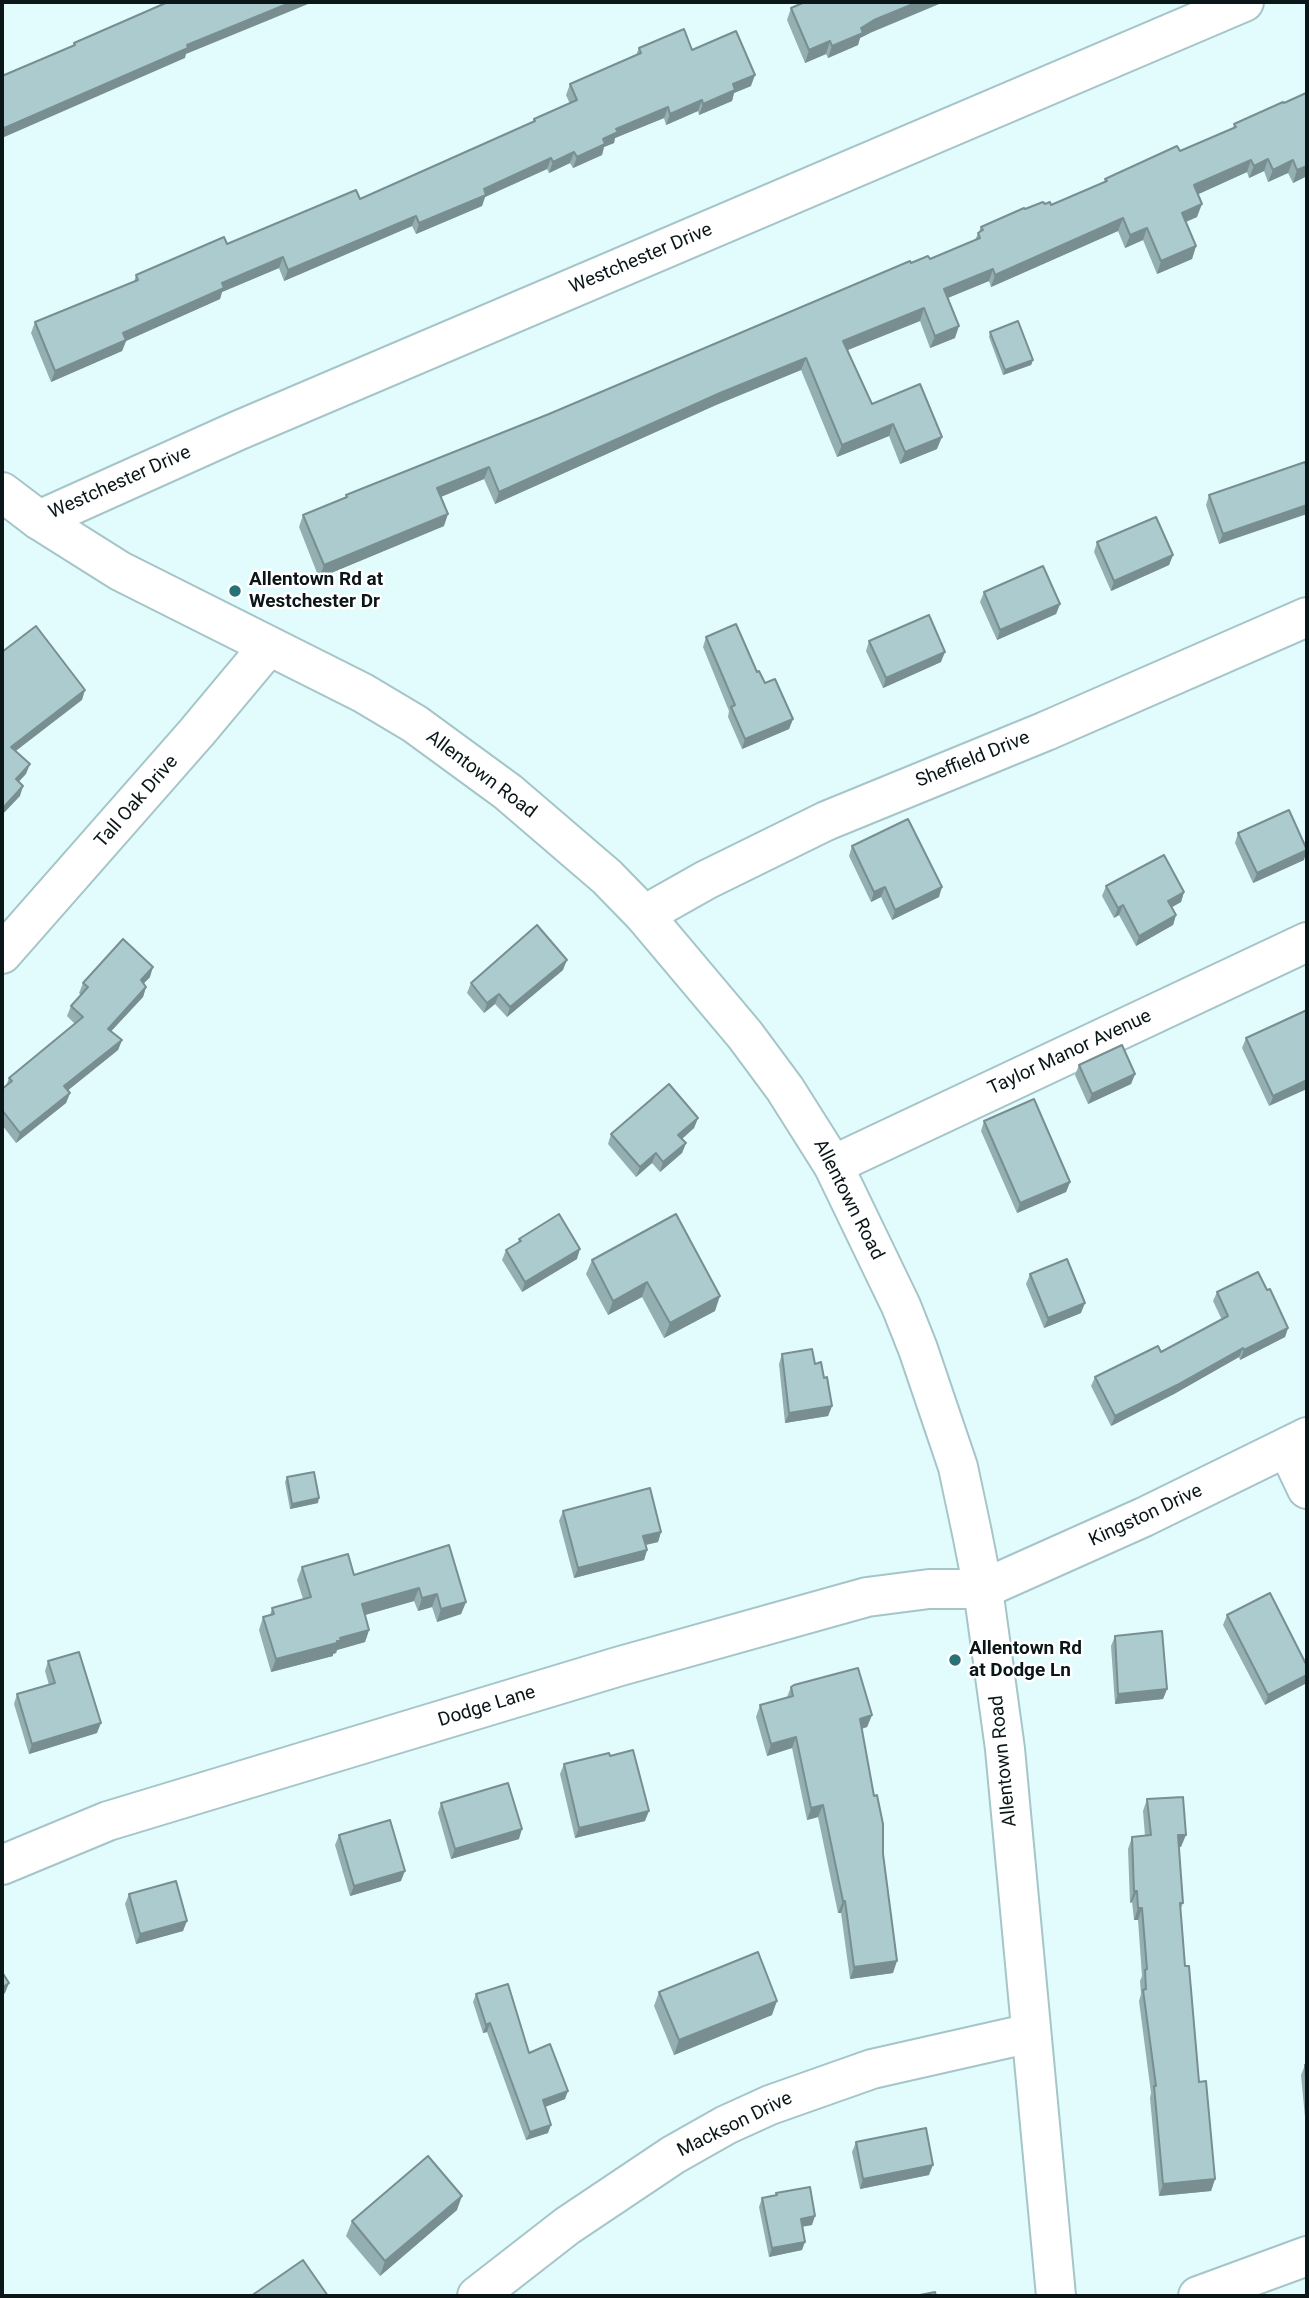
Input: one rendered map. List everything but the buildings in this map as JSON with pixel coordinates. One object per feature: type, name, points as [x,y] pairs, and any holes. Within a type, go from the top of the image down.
[{"type":"street","name":"Westchester Drive","points":[[39,520],[237,431],[1244,2]]},
{"type":"street","name":"Allentown Road","points":[[2,492],[39,520],[120,571],[363,693],[415,724],[508,792],[607,877],[644,915],[745,1035],[785,1089],[833,1165],[901,1306],[939,1408],[958,1467],[983,1589],[1005,1749],[1056,2296]]},
{"type":"street","name":"Sheffield Drive","points":[[644,915],[826,821],[1058,726],[1307,617]]},
{"type":"street","name":"Tall Oak Drive","points":[[2,954],[268,647]]},
{"type":"street","name":"Taylor Manor Avenue","points":[[833,1165],[1307,942]]},
{"type":"street","name":"Kingston Drive","points":[[983,1589],[1144,1517],[1297,1442]]},
{"type":"street","points":[[1297,1442],[1307,1489]]},
{"type":"street","name":"Dodge Lane","points":[[2,1866],[108,1821],[617,1667],[867,1597],[929,1589],[983,1589]]},
{"type":"street","name":"Mackson Drive","points":[[477,2296],[567,2226],[673,2155],[726,2125],[770,2105],[872,2069],[1031,2033]]},
{"type":"street","points":[[1198,2296],[1307,2256]]},
{"type":"place","name":"Allentown Rd at Westchester Dr","points":[[235,591]]},
{"type":"place","name":"Allentown Rd at Dodge Ln","points":[[955,1660]]}]
